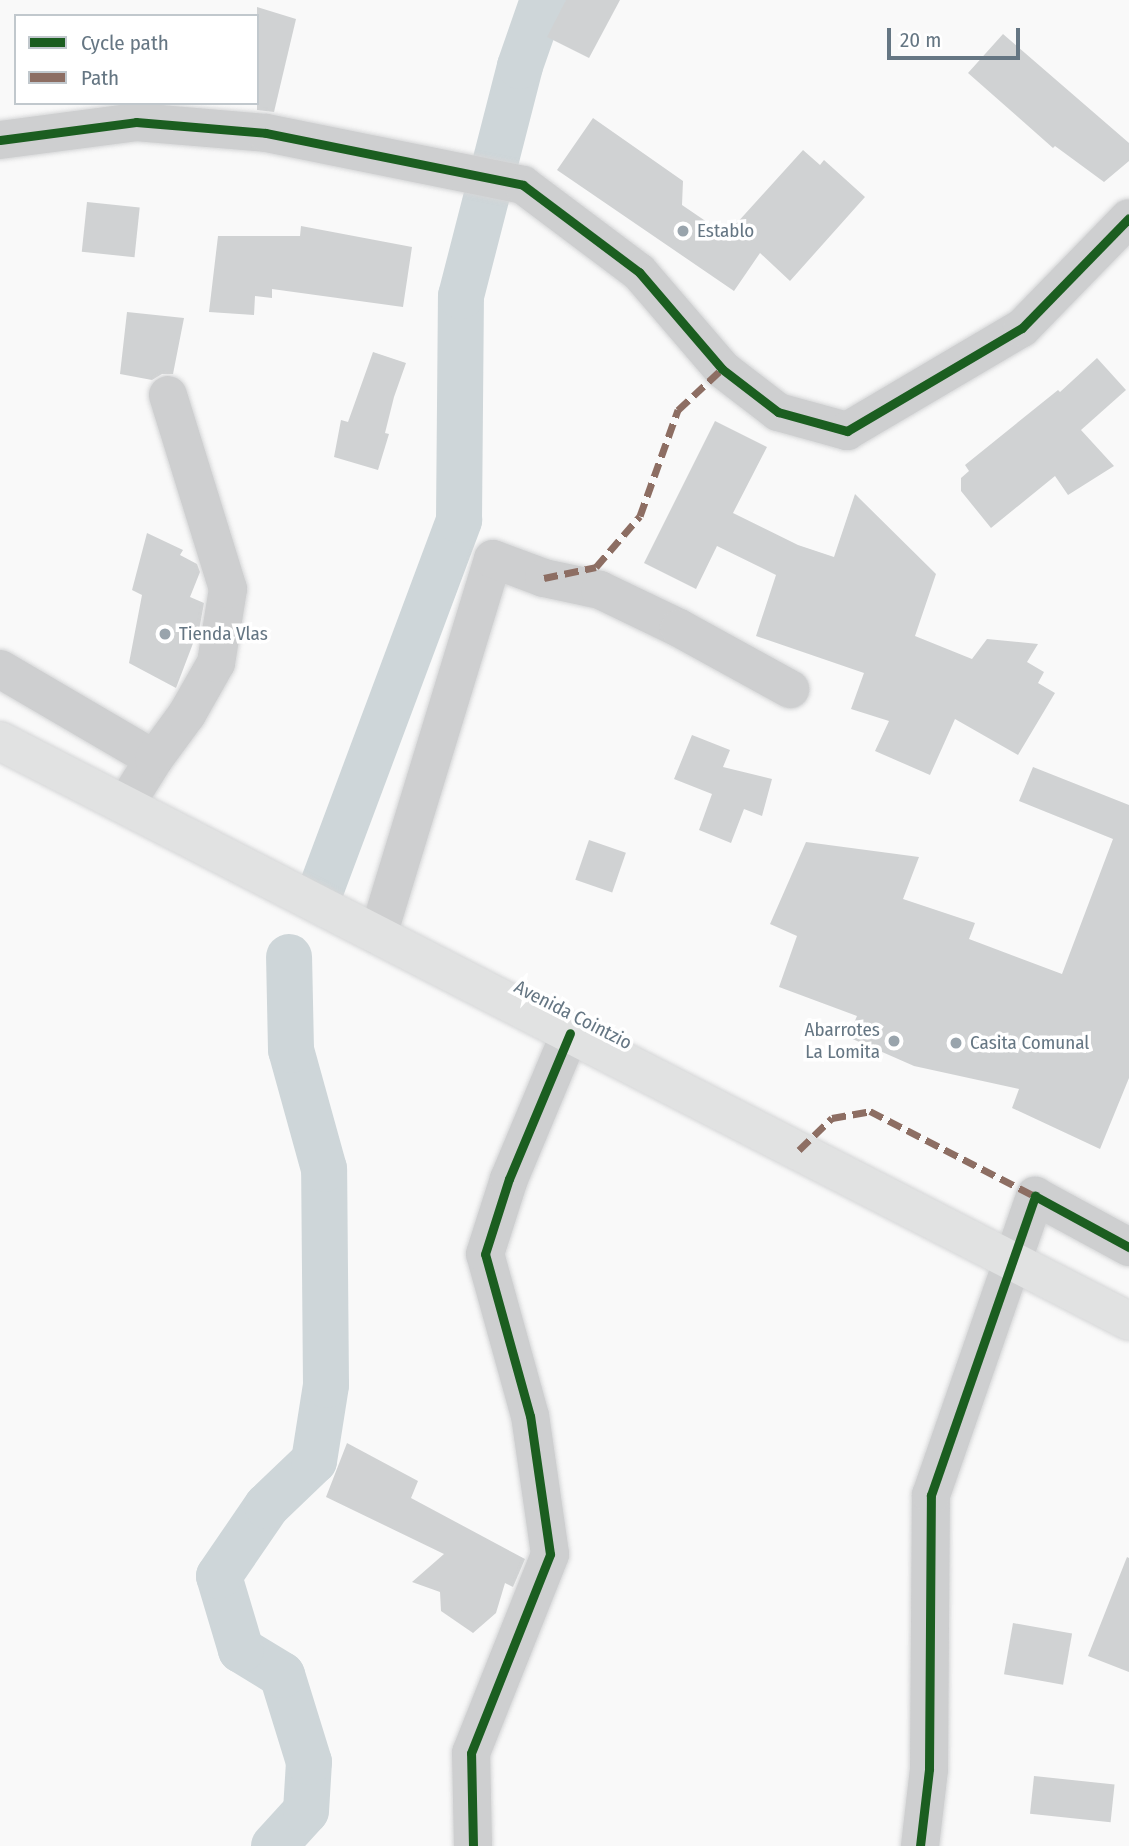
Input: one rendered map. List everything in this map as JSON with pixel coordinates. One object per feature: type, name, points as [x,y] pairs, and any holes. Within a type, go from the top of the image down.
[{"type":"main road","name":"Avenida Cointzio","points":[[0,741],[1129,1321]]},
{"type":"street","points":[[0,140],[136,122],[162,124],[265,133],[523,185],[639,272],[722,369],[778,412],[847,431],[1022,328],[1129,218]]},
{"type":"street","points":[[126,804],[187,714],[216,663],[228,589],[169,395]]},
{"type":"street","points":[[378,935],[492,559],[544,578],[600,590],[679,628],[790,689]]},
{"type":"street","points":[[0,669],[154,759]]},
{"type":"street","points":[[473,1846],[471,1753],[550,1554],[530,1416],[485,1254],[509,1179],[570,1033]]},
{"type":"street","points":[[920,1846],[929,1769],[931,1495],[1011,1260],[1035,1196],[1129,1247]]},
{"type":"building","points":[[566,0],[620,0],[589,58],[547,37]]},
{"type":"building","points":[[257,7],[296,19],[274,112],[257,110]]},
{"type":"building","points":[[1003,34],[1129,143],[1129,161],[1104,182],[1055,146],[1053,148],[968,73]]},
{"type":"building","points":[[593,118],[683,181],[682,205],[726,235],[803,150],[820,165],[824,160],[865,197],[790,281],[760,253],[734,291],[557,170]]},
{"type":"building","points":[[87,202],[140,208],[134,257],[82,252]]},
{"type":"building","points":[[301,226],[412,247],[403,307],[272,289],[272,298],[255,296],[254,315],[209,312],[218,236],[300,236]]},
{"type":"building","points":[[127,312],[184,318],[173,374],[162,374],[152,380],[120,374]]},
{"type":"building","points":[[373,352],[406,363],[394,397],[385,433],[389,434],[378,470],[334,457],[341,420],[348,422]]},
{"type":"building","points":[[1097,358],[1126,390],[1081,430],[1114,466],[1068,495],[1055,476],[991,528],[961,491],[961,478],[969,471],[965,465],[1058,390],[1060,392]]},
{"type":"building","points":[[715,421],[767,447],[733,513],[798,545],[834,557],[855,494],[936,574],[915,636],[972,659],[987,639],[1038,644],[1027,662],[1044,672],[1038,683],[1055,693],[1018,755],[955,719],[930,775],[875,751],[889,721],[851,709],[864,673],[756,636],[776,575],[717,546],[696,589],[644,563]]},
{"type":"building","name":"Tienda Vlas","points":[[147,533],[183,550],[180,555],[197,564],[200,572],[190,597],[204,603],[200,625],[176,688],[129,663],[142,595],[132,590]]},
{"type":"building","points":[[692,735],[730,750],[723,767],[772,779],[762,816],[744,809],[731,843],[699,830],[712,794],[674,779]]},
{"type":"building","points":[[1033,767],[1129,805],[1129,1078],[1100,1149],[1012,1108],[1019,1089],[914,1066],[848,1037],[857,1016],[779,987],[797,936],[770,924],[806,842],[919,857],[903,899],[975,923],[969,939],[1062,974],[1113,839],[1019,801]]},
{"type":"building","points":[[589,840],[626,853],[612,892],[575,880]]},
{"type":"building","points":[[347,1443],[418,1481],[411,1498],[525,1559],[513,1587],[505,1583],[496,1613],[473,1633],[441,1611],[440,1592],[412,1582],[444,1554],[326,1497]]},
{"type":"building","points":[[1127,1557],[1129,1558],[1129,1672],[1088,1656]]},
{"type":"building","points":[[1013,1623],[1072,1633],[1063,1685],[1004,1674]]},
{"type":"building","points":[[1034,1776],[1115,1784],[1111,1822],[1030,1814]]},
{"type":"waterway","points":[[322,887],[459,520],[461,296],[520,66],[543,0]]},
{"type":"waterway","points":[[274,1846],[306,1811],[309,1762],[282,1675],[241,1650],[219,1576],[267,1506],[314,1461],[326,1385],[324,1169],[291,1050],[289,957]]},
{"type":"marked path","points":[[544,578],[596,567],[640,516],[678,410],[722,369]]},
{"type":"marked path","points":[[799,1150],[832,1118],[870,1111],[1035,1196]]},
{"type":"cycle path","points":[[0,140],[136,122],[266,133],[523,185],[639,272],[722,369],[778,412],[847,431],[1022,328],[1129,218]]},
{"type":"cycle path","points":[[473,1846],[471,1753],[550,1554],[530,1416],[485,1254],[509,1179],[570,1033]]},
{"type":"cycle path","points":[[920,1846],[929,1769],[931,1495],[1035,1196],[1129,1247]]},
{"type":"place","name":"Establo","points":[[683,231]]},
{"type":"place","name":"Tienda Vlas","points":[[165,634]]},
{"type":"place","name":"Abarrotes La Lomita","points":[[894,1041]]},
{"type":"place","name":"Casita Comunal","points":[[956,1043]]}]
